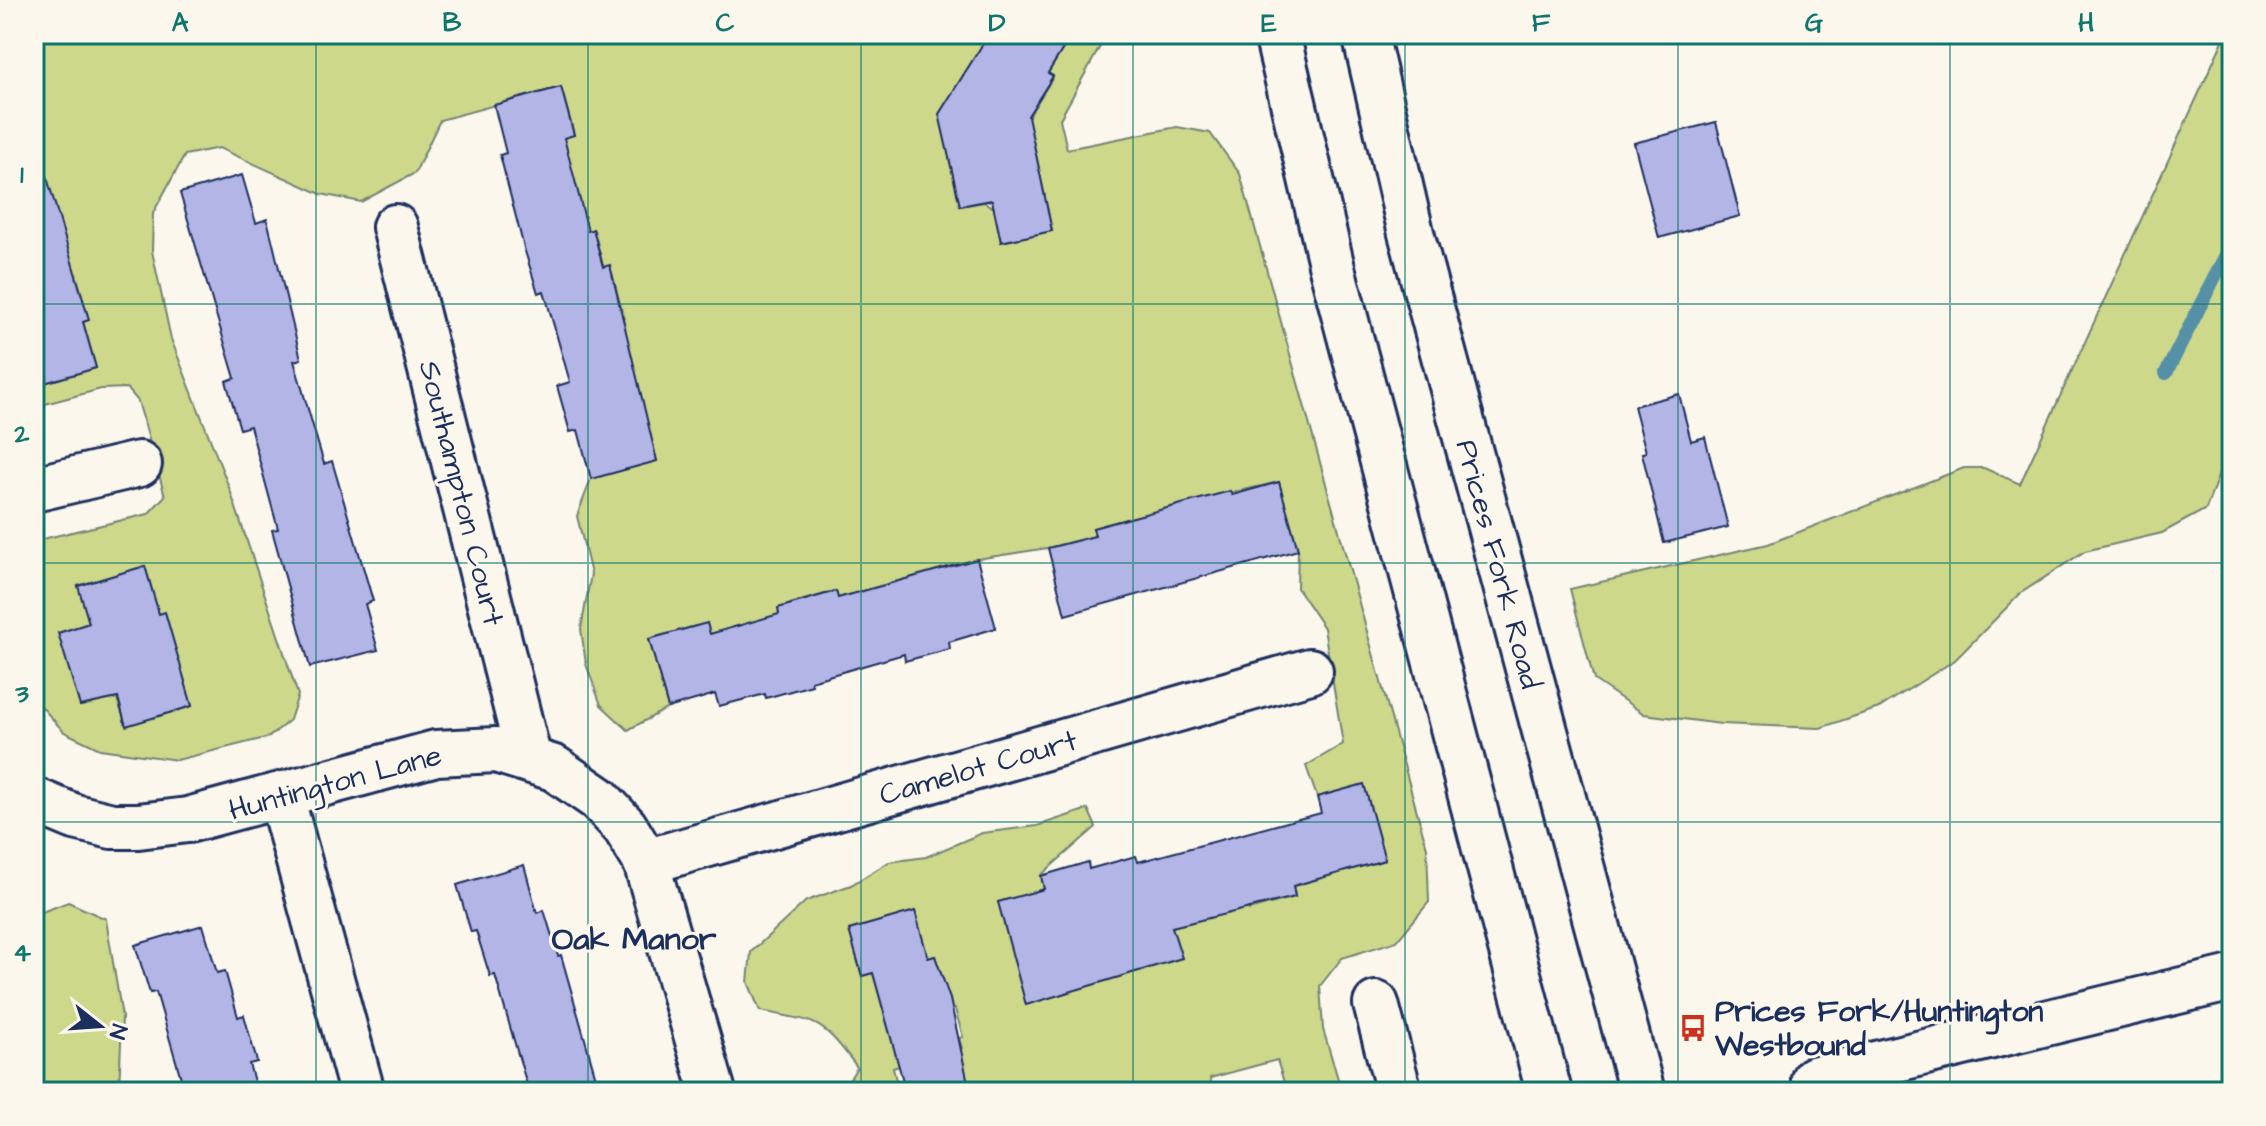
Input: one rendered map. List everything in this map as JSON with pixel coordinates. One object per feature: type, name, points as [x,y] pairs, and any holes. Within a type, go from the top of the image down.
[{"type":"street","points":[[1277,34],[1332,268],[1549,1092]]},
{"type":"street","name":"Prices Fork Road","points":[[1365,34],[1419,263],[1642,1092]]},
{"type":"street","name":"Southampton Court","points":[[395,227],[529,759]]},
{"type":"street","points":[[34,489],[139,464]]},
{"type":"street","name":"Camelot Court","points":[[646,862],[1310,671]]},
{"type":"street","name":"Huntington Lane","points":[[34,800],[75,817],[112,826],[138,826],[188,820],[436,753],[496,750],[554,768],[599,799],[625,827],[646,862],[713,1092]]},
{"type":"street","points":[[281,796],[362,1092]]},
{"type":"street","points":[[1814,1079],[2232,978]]},
{"type":"street","points":[[1376,1004],[1399,1092]]},
{"type":"green space","points":[[34,34],[989,34],[960,206],[984,202],[994,208],[1001,242],[1052,231],[1034,145],[1024,144],[1021,129],[1053,77],[1048,73],[1072,34],[1107,34],[1060,119],[1067,149],[1177,127],[1210,133],[1240,174],[1427,848],[1429,902],[1397,941],[1342,958],[1320,986],[1323,1029],[1342,1092],[1287,1092],[1277,1060],[1210,1078],[1213,1092],[970,1092],[958,1049],[962,1048],[959,1038],[963,1037],[955,1009],[952,1009],[935,956],[928,958],[914,912],[849,930],[862,976],[873,973],[899,1066],[893,1068],[899,1092],[842,1092],[857,1067],[835,1039],[807,1021],[760,1011],[748,982],[751,952],[806,901],[851,885],[889,862],[926,857],[982,833],[1037,826],[1088,809],[1096,827],[1041,875],[1044,889],[1157,931],[1201,919],[1246,899],[1249,910],[1295,897],[1293,886],[1338,873],[1383,853],[1364,785],[1317,797],[1306,766],[1343,744],[1324,628],[1297,588],[1298,549],[1279,482],[1185,503],[1186,514],[1138,516],[1093,528],[1095,536],[1048,548],[977,559],[838,598],[835,591],[790,604],[793,617],[745,624],[700,637],[696,626],[649,639],[668,708],[628,730],[601,705],[586,664],[581,629],[591,574],[577,516],[591,479],[657,460],[620,321],[624,319],[612,273],[605,274],[594,230],[583,233],[564,138],[574,134],[561,87],[440,120],[415,173],[361,202],[321,194],[219,148],[185,155],[153,213],[152,251],[171,339],[230,490],[298,695],[290,720],[269,737],[177,760],[100,749],[64,732],[40,705],[34,692],[34,541],[148,514],[165,496],[138,401],[127,388],[101,389],[34,407],[34,386],[96,368],[83,321],[89,319],[76,274],[34,233]],"holes":[[[145,566],[159,614],[165,613],[192,706],[126,725],[78,586]]]},
{"type":"green space","points":[[2226,34],[2232,34],[2232,438],[2206,509],[2162,533],[2085,551],[2021,593],[1955,660],[1879,708],[1820,728],[1721,724],[1644,714],[1594,680],[1570,589],[1768,544],[1964,468],[1984,468],[2020,484]]},
{"type":"green space","points":[[68,902],[106,919],[122,1017],[119,1092],[34,1092],[34,915]]},
{"type":"building","points":[[989,34],[1072,34],[1048,73],[1053,76],[1028,116],[1052,231],[1001,242],[992,200],[960,206],[939,114]]},
{"type":"building","points":[[561,87],[574,135],[564,138],[588,231],[593,229],[603,267],[610,265],[657,461],[591,479],[578,430],[570,432],[557,386],[570,382],[544,291],[538,293],[524,248],[500,155],[506,153],[494,105]]},
{"type":"building","points":[[1716,122],[1740,216],[1659,238],[1634,143]]},
{"type":"building","points":[[46,174],[89,320],[83,322],[96,368],[34,386],[34,176]]},
{"type":"building","points":[[242,175],[256,223],[267,219],[301,359],[294,361],[324,464],[332,461],[373,601],[365,604],[378,650],[310,667],[272,530],[278,529],[250,426],[240,429],[226,381],[235,378],[180,193]]},
{"type":"building","points":[[1679,394],[1691,441],[1705,437],[1728,527],[1664,543],[1634,406]]},
{"type":"building","points":[[1279,482],[1298,550],[1065,615],[1048,548],[1095,536],[1093,528],[1230,491],[1232,495]]},
{"type":"building","points":[[977,559],[996,628],[949,642],[950,649],[905,661],[904,654],[811,681],[812,685],[766,698],[765,694],[719,706],[715,694],[668,708],[649,639],[707,623],[710,634],[779,614],[778,608],[836,591],[838,598]]},
{"type":"building","points":[[145,566],[159,614],[165,612],[192,706],[126,726],[118,698],[80,706],[58,633],[89,623],[78,586]]},
{"type":"building","points":[[1364,784],[1385,860],[1293,886],[1295,897],[1172,927],[1182,958],[1026,1005],[998,902],[1044,889],[1041,876],[1088,862],[1089,869],[1136,856],[1138,862],[1321,813],[1317,797]]},
{"type":"building","points":[[524,865],[537,913],[544,910],[558,956],[561,955],[600,1092],[529,1092],[495,975],[490,976],[476,931],[471,932],[457,885]]},
{"type":"building","points":[[915,911],[928,958],[935,956],[950,999],[970,1092],[906,1092],[873,973],[862,976],[849,930]]},
{"type":"building","points":[[203,925],[217,973],[225,971],[238,1017],[244,1015],[257,1062],[249,1064],[257,1092],[185,1092],[156,992],[150,993],[135,945]]},
{"type":"waterway","points":[[2166,373],[2232,243]]},
{"type":"place","name":"Prices Fork/Huntington Westbound","points":[[1693,1028]]},
{"type":"district","name":"Oak Manor","points":[[634,938]]}]
